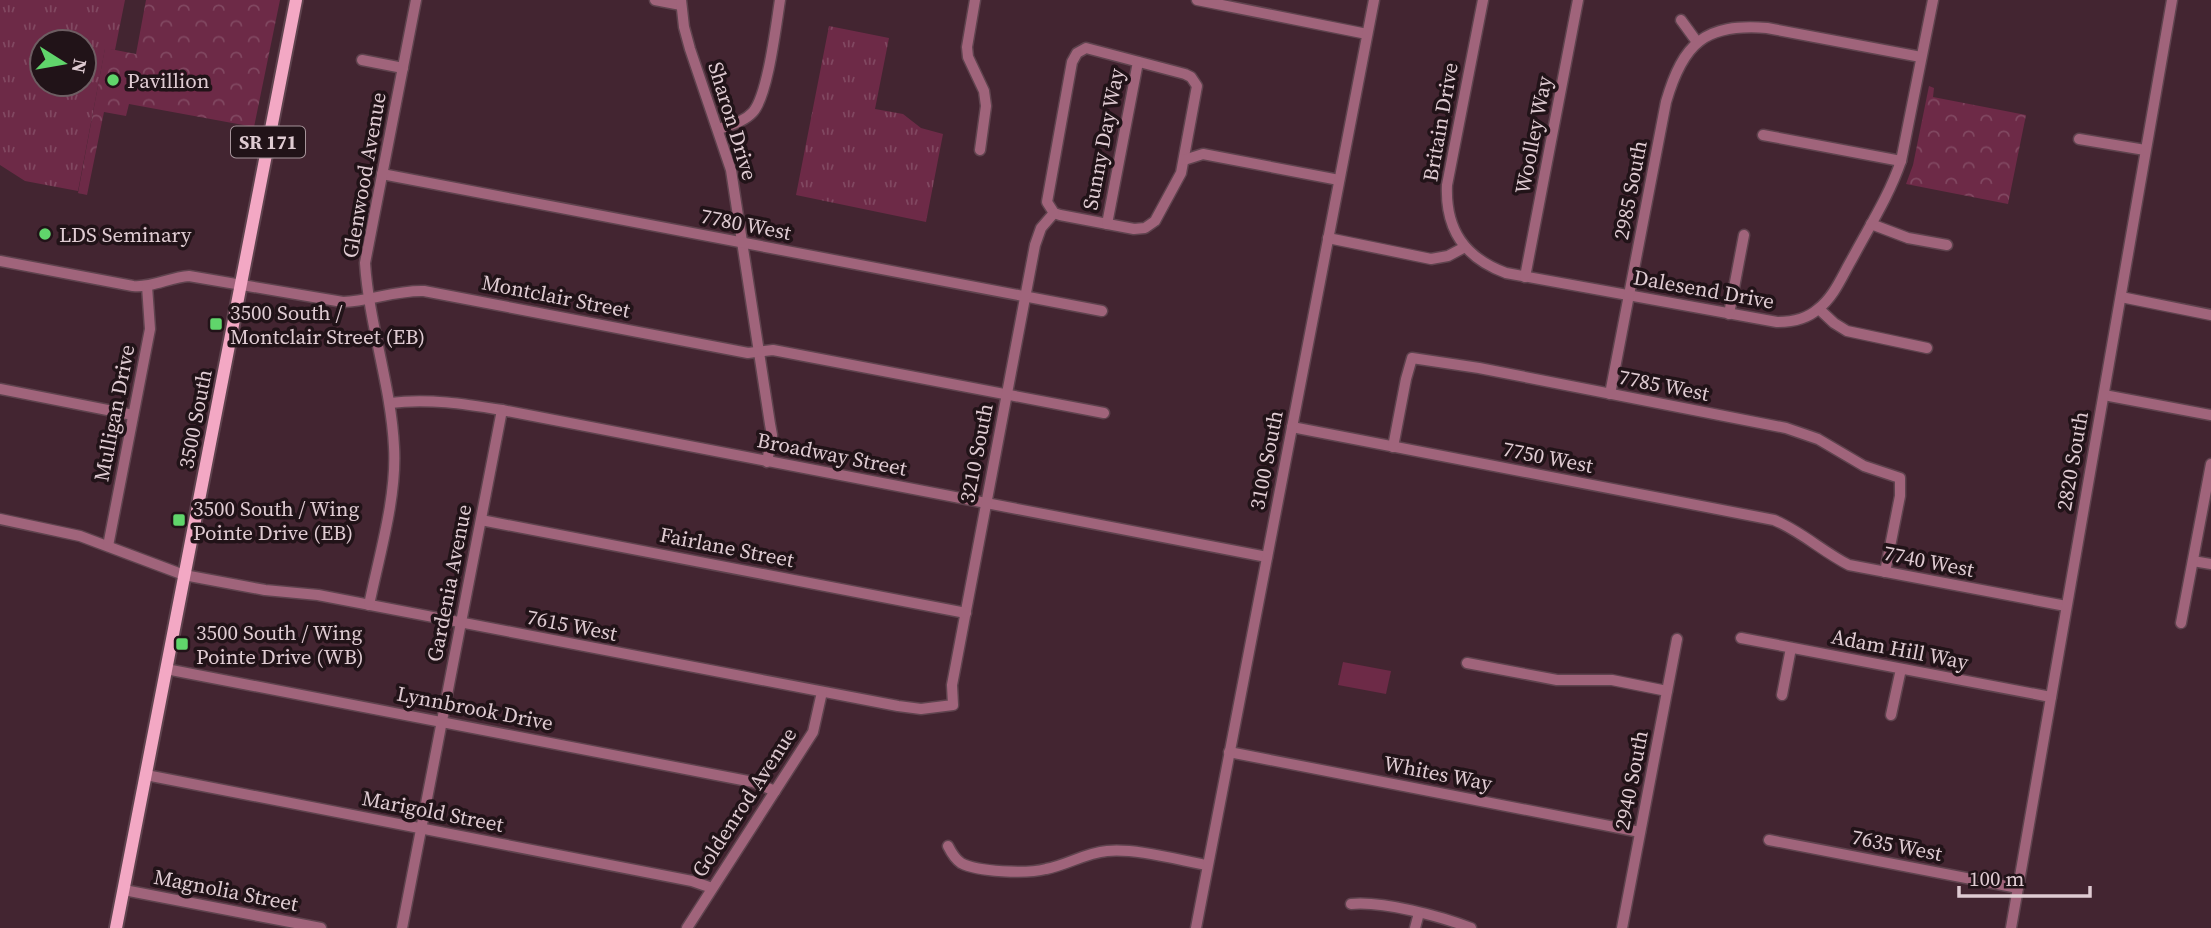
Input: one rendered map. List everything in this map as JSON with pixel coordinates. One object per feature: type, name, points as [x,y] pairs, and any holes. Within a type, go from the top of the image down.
[{"type":"main road","name":"3500 South","points":[[116,928],[296,0]]},
{"type":"street","name":"Glenwood Avenue","points":[[369,605],[394,471],[394,448],[390,402],[369,299],[365,262],[416,0]]},
{"type":"street","points":[[655,0],[681,3]]},
{"type":"street","points":[[719,129],[753,113],[759,103],[764,89],[780,0]]},
{"type":"street","points":[[975,0],[967,47],[968,57],[984,91],[986,106],[980,150]]},
{"type":"street","points":[[1198,0],[1367,34]]},
{"type":"street","name":"3100 South","points":[[1196,928],[1374,0]]},
{"type":"street","name":"Britain Drive","points":[[1465,247],[1450,219],[1446,202],[1447,185],[1483,0]]},
{"type":"street","name":"Woolley Way","points":[[1525,277],[1578,0]]},
{"type":"street","points":[[1927,348],[1847,331],[1818,309],[1833,292],[1896,176],[1933,0]]},
{"type":"street","name":"2820 South","points":[[2011,928],[2172,0]]},
{"type":"street","name":"Sharon Drive","points":[[681,3],[690,49],[731,170],[772,435],[767,462]]},
{"type":"street","points":[[1681,20],[1697,42],[1722,29],[1741,26],[1767,28],[1921,58]]},
{"type":"street","name":"2985 South","points":[[1611,394],[1666,102],[1680,64],[1697,42]]},
{"type":"street","points":[[1093,48],[1138,62],[1185,74],[1194,80],[1197,86],[1181,173],[1155,221],[1149,227],[1134,229],[1051,210],[1047,196],[1074,56],[1081,50],[1093,48]]},
{"type":"street","points":[[362,60],[403,68]]},
{"type":"street","name":"Sunny Day Way","points":[[1107,224],[1138,62]]},
{"type":"street","points":[[1763,135],[1901,161]]},
{"type":"street","points":[[1189,138],[1203,154],[1339,180]]},
{"type":"street","points":[[2079,138],[2146,150]]},
{"type":"street","points":[[1184,160],[1203,154]]},
{"type":"street","name":"7780 West","points":[[382,174],[1102,311]]},
{"type":"street","name":"3210 South","points":[[953,705],[952,685],[1035,245],[1051,210]]},
{"type":"street","points":[[1871,223],[1908,238],[1947,246]]},
{"type":"street","points":[[1729,314],[1744,235]]},
{"type":"street","points":[[1328,238],[1431,259],[1448,256],[1465,247]]},
{"type":"street","name":"Dalesend Drive","points":[[1465,247],[1491,267],[1525,277],[1777,323],[1796,321],[1818,309]]},
{"type":"street","name":"Montclair Street","points":[[0,261],[133,286],[147,286],[178,276],[189,276],[343,302],[396,292],[424,290],[748,353],[773,351],[1104,413]]},
{"type":"street","name":"Mulligan Drive","points":[[108,546],[150,329],[147,286]]},
{"type":"street","points":[[2121,297],[2211,314]]},
{"type":"street","name":"7785 West","points":[[1393,447],[1412,358],[1786,428],[1818,439],[1864,466],[1900,478],[1900,496],[1885,572]]},
{"type":"street","points":[[0,389],[133,415]]},
{"type":"street","points":[[2104,395],[2211,415]]},
{"type":"street","name":"Broadway Street","points":[[390,402],[440,401],[502,410],[1267,557]]},
{"type":"street","name":"Gardenia Avenue","points":[[402,928],[502,410]]},
{"type":"street","name":"7750 West","points":[[1292,427],[1774,520],[1795,530]]},
{"type":"street","points":[[2181,623],[2211,464]]},
{"type":"street","name":"7615 West","points":[[0,519],[55,529],[184,575],[265,590],[317,595],[909,708],[953,705]]},
{"type":"street","name":"Fairlane Street","points":[[481,520],[966,612]]},
{"type":"street","name":"7740 West","points":[[1795,530],[1849,565],[2066,606]]},
{"type":"street","points":[[2193,561],[2211,564]]},
{"type":"street","name":"Adam Hill Way","points":[[1741,638],[2051,697]]},
{"type":"street","name":"2940 South","points":[[1622,928],[1677,639]]},
{"type":"street","points":[[1782,695],[1791,648]]},
{"type":"street","points":[[1467,663],[1557,680],[1612,680],[1667,691]]},
{"type":"street","name":"Lynnbrook Drive","points":[[166,668],[753,782],[775,790]]},
{"type":"street","points":[[1891,715],[1901,669]]},
{"type":"street","name":"Goldenrod Avenue","points":[[687,928],[813,732],[822,692]]},
{"type":"street","name":"Whites Way","points":[[1229,752],[1640,832]]},
{"type":"street","name":"Marigold Street","points":[[146,775],[692,881],[712,888]]},
{"type":"street","name":"7635 West","points":[[1769,840],[2018,888]]},
{"type":"street","points":[[947,846],[962,863],[1012,872],[1046,870],[1109,850],[1208,865]]},
{"type":"street","name":"Magnolia Street","points":[[124,890],[321,928]]},
{"type":"street","points":[[1351,904],[1371,904],[1419,913],[1471,928]]},
{"type":"street","points":[[1415,928],[1419,913]]},
{"type":"green space","points":[[0,0],[125,0],[115,50],[105,49],[98,86],[98,28],[28,28],[28,98],[96,98],[78,191],[25,181],[0,165]]},
{"type":"green space","points":[[146,0],[280,0],[254,127],[129,104],[126,116],[104,112],[87,195],[78,193],[96,98],[98,98],[105,48],[136,54]]},
{"type":"green space","points":[[829,26],[889,38],[875,109],[903,114],[921,128],[943,134],[926,222],[796,195]]},
{"type":"green space","points":[[1929,86],[1934,88],[1933,97],[2026,115],[2008,204],[1906,184],[1913,165]]},
{"type":"green space","points":[[1343,662],[1391,671],[1386,694],[1338,685]]},
{"type":"place","name":"Pavillion","points":[[113,80]]},
{"type":"place","name":"LDS Seminary","points":[[45,234]]},
{"type":"place","name":"3500 South / Montclair Street (EB)","points":[[216,324]]},
{"type":"place","name":"3500 South / Wing Pointe Drive (EB)","points":[[179,520]]},
{"type":"place","name":"3500 South / Wing Pointe Drive (WB)","points":[[182,644]]}]
